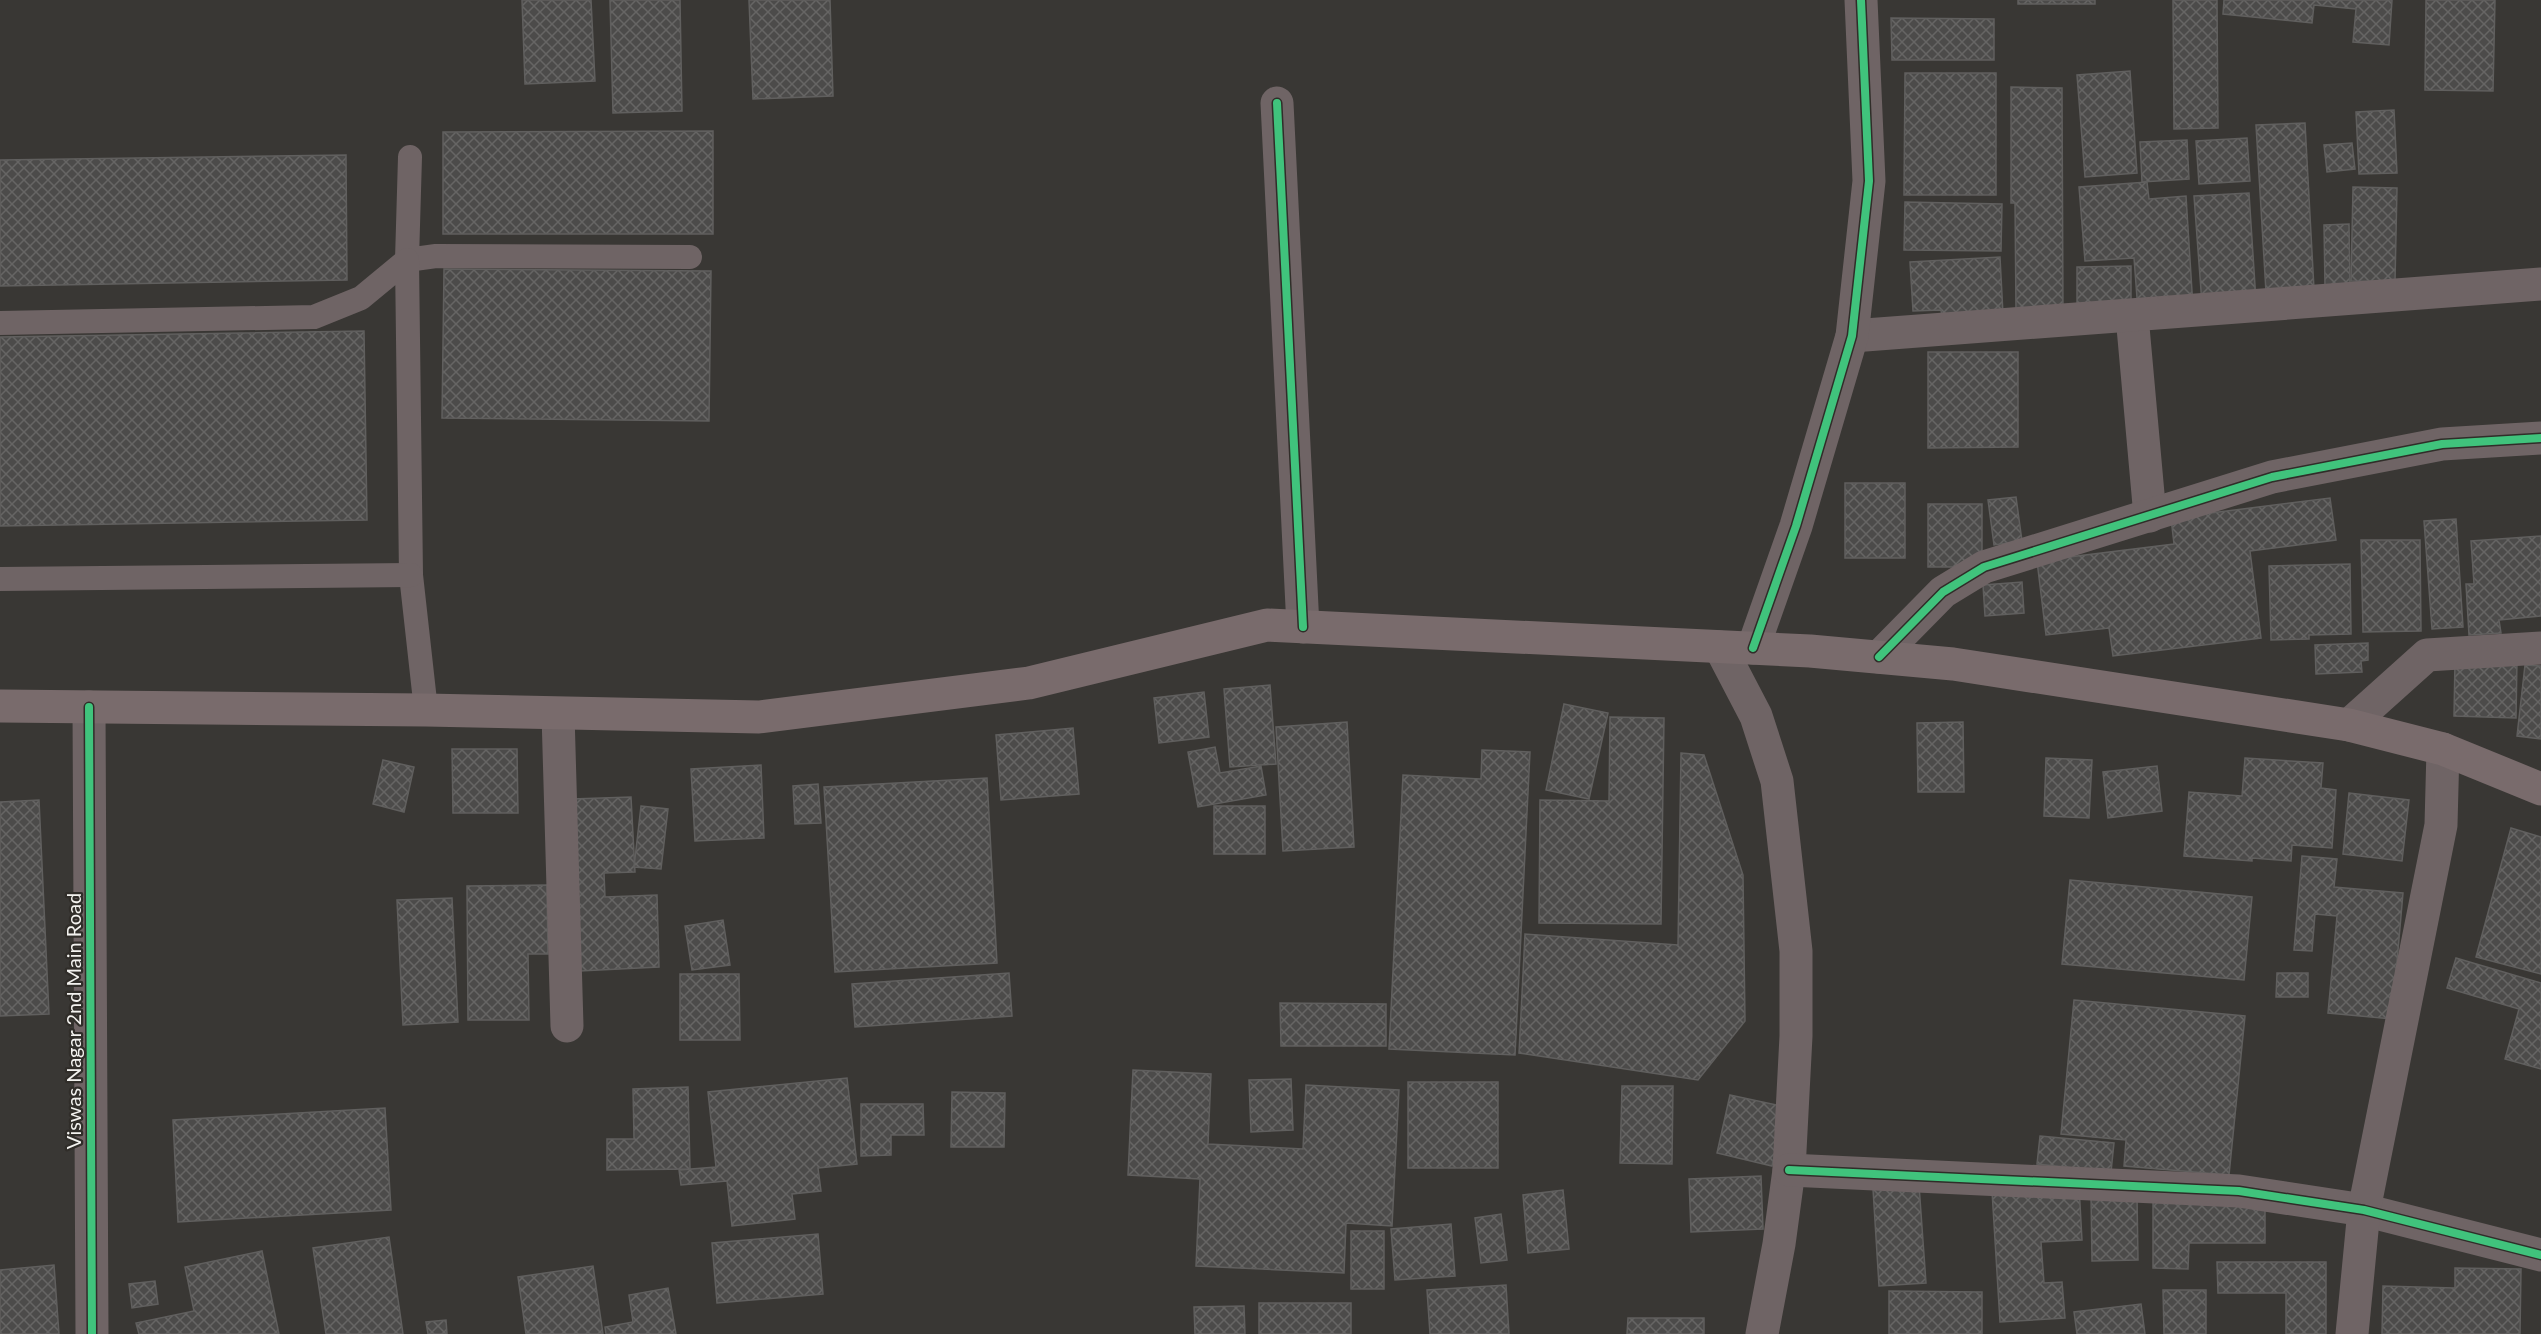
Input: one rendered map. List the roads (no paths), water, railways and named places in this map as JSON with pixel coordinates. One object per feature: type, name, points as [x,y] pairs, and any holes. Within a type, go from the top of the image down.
[{"type":"main road","points":[[0,706],[426,710],[759,717],[1029,683],[1267,625],[1810,651],[1953,664],[2349,725],[2443,749],[2541,789]]},
{"type":"street","points":[[1753,648],[1796,526],[1852,336],[1869,181],[1861,0]]},
{"type":"street","points":[[1277,103],[1303,627]]},
{"type":"street","points":[[1852,336],[2541,284]]},
{"type":"street","points":[[2132,316],[2150,516]]},
{"type":"street","points":[[1879,657],[1943,592],[1984,567],[2272,477],[2442,444],[2541,438]]},
{"type":"street","points":[[1720,647],[1756,716],[1776,781],[1796,951],[1796,1036],[1789,1170],[1779,1244],[1762,1334]]},
{"type":"street","points":[[2349,725],[2427,655],[2541,648]]},
{"type":"street","name":"Viswas Nagar 2nd Main Road","points":[[89,707],[92,1334]]},
{"type":"street","points":[[558,714],[567,1026]]},
{"type":"street","points":[[2352,1334],[2364,1210],[2441,825],[2443,749]]},
{"type":"street","points":[[1789,1170],[2239,1191],[2364,1210],[2541,1254]]},
{"type":"lane","points":[[410,157],[407,260],[411,575],[426,710]]},
{"type":"lane","points":[[0,323],[314,317],[361,298],[407,260],[436,256],[690,257]]},
{"type":"lane","points":[[0,579],[411,575]]}]
